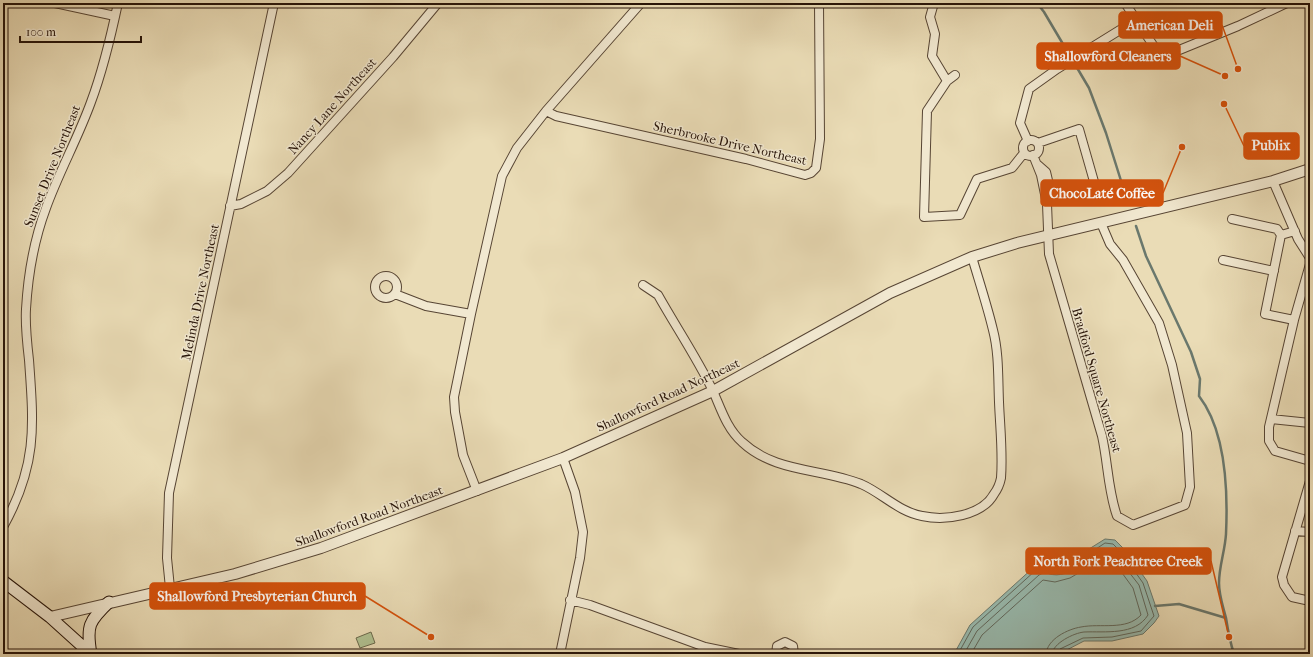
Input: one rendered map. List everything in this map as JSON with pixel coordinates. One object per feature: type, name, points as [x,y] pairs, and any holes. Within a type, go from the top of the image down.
[{"type":"main road","points":[[3,581],[50,617],[91,654]]},
{"type":"main road","points":[[91,654],[88,638],[90,625],[99,612],[109,602]]},
{"type":"street","points":[[55,3],[116,16]]},
{"type":"street","name":"Sunset Drive Northeast","points":[[3,528],[22,487],[30,457],[33,432],[26,309],[32,259],[38,234],[53,190],[91,102],[116,16],[118,3]]},
{"type":"street","name":"Melinda Drive Northeast","points":[[170,588],[167,558],[169,493],[274,3]]},
{"type":"street","name":"Nancy Lane Northeast","points":[[230,206],[241,204],[267,191],[288,172],[393,57],[438,3]]},
{"type":"street","points":[[477,491],[463,456],[455,412],[454,397],[502,176],[518,148],[546,111],[641,3]]},
{"type":"street","name":"Sherbrooke Drive Northeast","points":[[546,111],[556,116],[746,159],[805,175],[811,173],[816,168],[820,139],[819,3]]},
{"type":"street","points":[[934,3],[930,17],[935,34],[932,56],[947,81]]},
{"type":"street","points":[[1125,3],[1157,52],[1168,55],[1238,26],[1287,3]]},
{"type":"street","points":[[1028,141],[1020,123],[1029,89],[1057,69],[1136,20]]},
{"type":"street","points":[[955,75],[947,81],[927,111],[924,217],[960,215],[977,179],[1012,168],[1024,153],[1023,147],[1028,141],[1033,140],[1038,143],[1079,129],[1095,185]]},
{"type":"street","points":[[1033,156],[1038,151],[1038,143]]},
{"type":"street","points":[[1024,153],[1033,156],[1037,164],[1047,204],[1048,236]]},
{"type":"street","name":"Shallowford Road Northeast","points":[[50,617],[109,602],[235,574],[321,548],[563,458],[712,391],[890,293],[972,257],[1048,236],[1273,181],[1310,169]]},
{"type":"street","points":[[1273,181],[1295,231],[1310,258]]},
{"type":"street","points":[[1232,219],[1277,229],[1281,236],[1265,314],[1294,320]]},
{"type":"street","name":"Bradford Square Northeast","points":[[1048,236],[1049,254],[1102,436],[1108,463],[1112,501],[1117,516],[1133,525],[1185,505],[1190,487],[1187,433],[1172,366],[1159,323],[1122,260],[1110,244],[1101,223]]},
{"type":"street","points":[[1281,236],[1295,231]]},
{"type":"street","points":[[643,284],[658,295],[734,433],[742,442],[762,457],[775,463],[845,478],[871,489],[900,508],[921,516],[940,518],[979,509],[990,501],[995,494],[1000,480],[1001,449],[995,342],[993,330],[972,257]]},
{"type":"street","points":[[1223,260],[1274,271]]},
{"type":"street","points":[[1310,264],[1294,320],[1271,419],[1269,441],[1274,450],[1310,461]]},
{"type":"street","points":[[395,294],[426,306],[471,314]]},
{"type":"street","points":[[1271,419],[1310,423]]},
{"type":"street","points":[[560,654],[570,600],[580,558],[583,532],[581,515],[575,492],[563,458]]},
{"type":"street","points":[[1310,481],[1282,577],[1284,585],[1292,597],[1310,601]]},
{"type":"street","points":[[1295,531],[1310,532]]},
{"type":"street","points":[[570,600],[590,605],[706,648],[739,654]]},
{"type":"street","points":[[776,654],[777,646],[785,642],[793,646],[794,654]]},
{"type":"green space","points":[[371,632],[375,643],[360,648],[356,638]]},
{"type":"water","points":[[1105,539],[1115,540],[1124,549],[1147,581],[1159,616],[1143,634],[1112,641],[1084,641],[1059,654],[954,654],[970,625],[1034,567],[1043,563],[1053,567],[1065,564]]},
{"type":"waterway","points":[[1037,3],[1044,12],[1089,88],[1106,133],[1128,203]]},
{"type":"waterway","points":[[1136,226],[1146,256],[1191,352],[1200,379],[1199,396],[1208,410],[1215,426],[1220,444],[1225,481],[1227,517],[1219,577],[1219,588],[1234,654]]},
{"type":"waterway","points":[[1155,606],[1179,604],[1226,618]]},
{"type":"place","name":"American Deli","points":[[1238,69]]},
{"type":"place","name":"Shallowford Cleaners","points":[[1225,76]]},
{"type":"place","name":"Publix","points":[[1224,104]]},
{"type":"place","name":"ChocoLaté Coffee","points":[[1182,147]]},
{"type":"place","name":"Shallowford Presbyterian Church","points":[[431,637]]},
{"type":"place","name":"North Fork Peachtree Creek","points":[[1229,637]]}]
